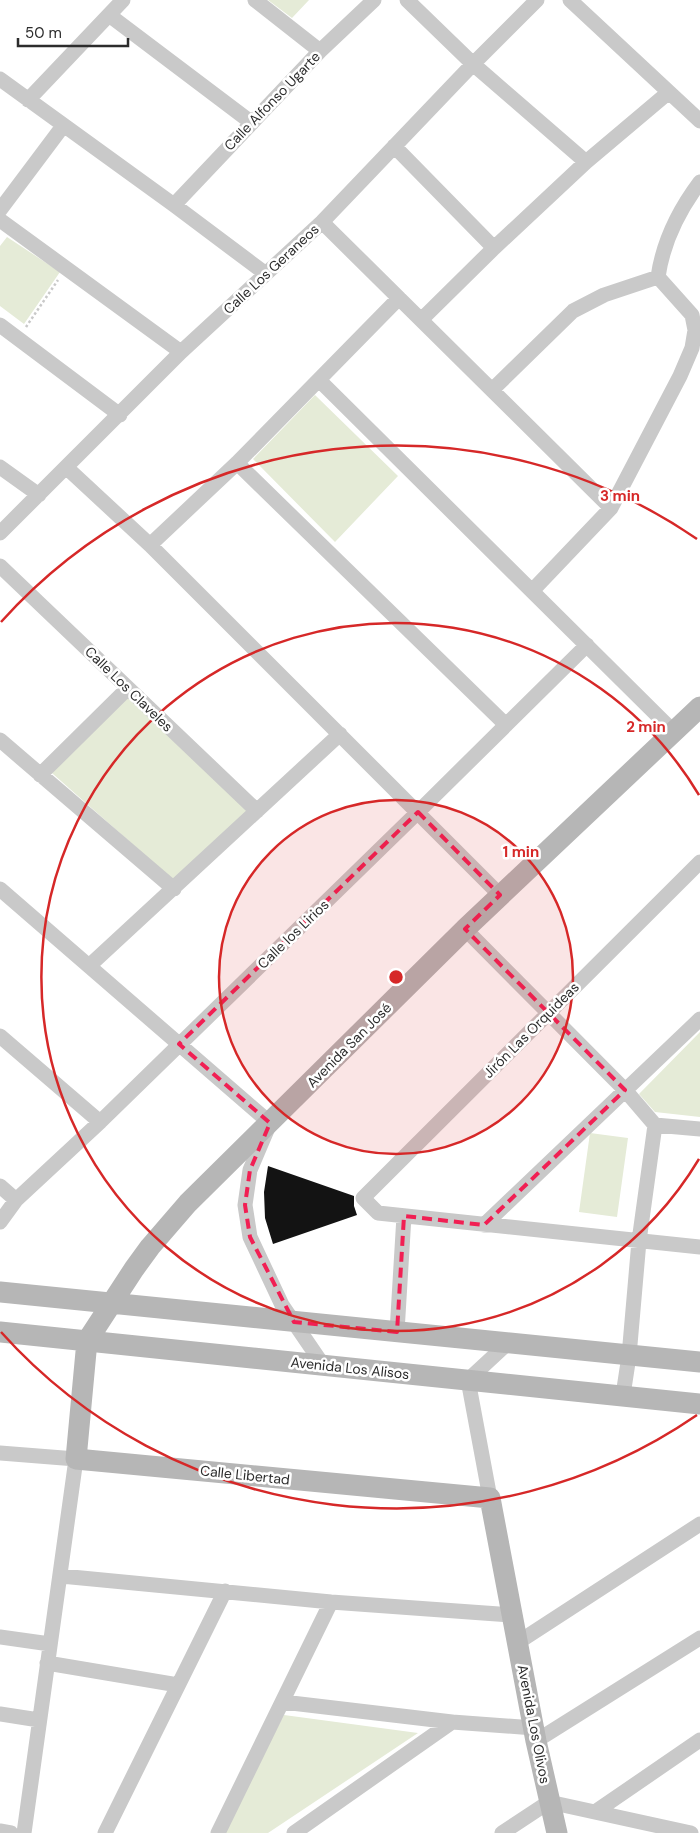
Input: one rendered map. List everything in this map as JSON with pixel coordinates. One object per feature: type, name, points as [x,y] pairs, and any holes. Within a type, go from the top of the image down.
[{"type":"street","points":[[28,100],[123,0]]},
{"type":"street","points":[[255,0],[320,51]]},
{"type":"street","name":"Calle Alfonso Ugarte","points":[[174,204],[320,51],[374,0]]},
{"type":"street","points":[[408,0],[473,64],[586,162]]},
{"type":"street","name":"Calle Los Geraneos","points":[[0,533],[181,352],[322,222],[537,0]]},
{"type":"street","points":[[570,0],[700,121]]},
{"type":"street","points":[[109,15],[252,122]]},
{"type":"street","points":[[0,80],[174,204],[266,274]]},
{"type":"street","points":[[421,320],[494,248],[586,162],[669,92]]},
{"type":"street","points":[[0,210],[63,126]]},
{"type":"street","points":[[394,146],[494,248]]},
{"type":"street","points":[[532,591],[611,508],[680,376],[692,348],[695,330],[692,315],[658,278],[660,260],[672,227],[687,199],[700,182]]},
{"type":"street","points":[[0,220],[181,352]]},
{"type":"street","points":[[322,222],[611,508]]},
{"type":"street","points":[[492,390],[573,311],[604,295],[658,278]]},
{"type":"street","points":[[150,546],[237,464],[399,298]]},
{"type":"street","points":[[0,325],[120,415]]},
{"type":"street","points":[[318,380],[673,731]]},
{"type":"street","points":[[237,464],[506,725]]},
{"type":"street","points":[[0,468],[39,494]]},
{"type":"street","points":[[66,468],[150,546],[500,895]]},
{"type":"street","name":"Calle Los Claveles","points":[[0,566],[257,811]]},
{"type":"street","name":"Calle los Lirios","points":[[0,1222],[16,1200],[100,1122],[587,645]]},
{"type":"street","points":[[40,774],[128,688]]},
{"type":"street","name":"Avenida San José","points":[[87,1341],[150,1247],[188,1203],[500,895],[700,707]]},
{"type":"street","points":[[89,966],[340,734]]},
{"type":"street","points":[[0,740],[174,889]]},
{"type":"street","name":"Jirón Las Orquideas","points":[[404,1216],[378,1213],[363,1198],[700,862]]},
{"type":"street","points":[[0,889],[270,1123],[250,1170],[245,1204],[250,1237],[282,1305],[323,1365]]},
{"type":"street","points":[[465,929],[625,1090],[655,1124],[700,1129]]},
{"type":"street","points":[[484,1225],[700,1019]]},
{"type":"street","points":[[0,1036],[100,1122]]},
{"type":"street","points":[[623,1395],[629,1356],[639,1241],[655,1124]]},
{"type":"street","points":[[0,1186],[16,1200]]},
{"type":"street","points":[[397,1332],[404,1216],[700,1247]]},
{"type":"street","points":[[0,1292],[700,1362]]},
{"type":"street","name":"Avenida Los Alisos","points":[[0,1331],[700,1404]]},
{"type":"street","points":[[24,1833],[76,1459],[87,1341]]},
{"type":"street","points":[[490,1498],[468,1380],[508,1343]]},
{"type":"street","name":"Calle Libertad","points":[[0,1453],[490,1498]]},
{"type":"street","name":"Avenida Los Olivos","points":[[490,1498],[535,1735],[557,1833]]},
{"type":"street","points":[[517,1643],[700,1524]]},
{"type":"street","points":[[61,1576],[331,1602],[512,1616]]},
{"type":"street","points":[[105,1833],[225,1591]]},
{"type":"street","points":[[218,1833],[331,1602]]},
{"type":"street","points":[[0,1637],[50,1644]]},
{"type":"street","points":[[283,1702],[452,1722],[535,1735],[700,1638]]},
{"type":"street","points":[[48,1663],[178,1685]]},
{"type":"street","points":[[0,1714],[39,1720]]},
{"type":"street","points":[[294,1833],[452,1722]]},
{"type":"street","points":[[595,1812],[700,1740]]},
{"type":"street","points":[[502,1833],[549,1802],[691,1833]]},
{"type":"street","points":[[0,1831],[11,1833]]},
{"type":"path","points":[[18,338],[66,268]]},
{"type":"highlighted area","points":[[418,812],[500,895],[465,929],[625,1090],[484,1225],[404,1216],[397,1332],[294,1322],[250,1237],[245,1205],[250,1170],[270,1123],[179,1044]]},
{"type":"green space","points":[[268,0],[309,0],[292,18]]},
{"type":"green space","points":[[7,237],[60,272],[24,324],[0,306],[0,246]]},
{"type":"green space","points":[[315,395],[398,476],[335,542],[253,459]]},
{"type":"green space","points":[[119,688],[248,811],[173,880],[44,766]]},
{"type":"green space","points":[[700,1032],[700,1117],[655,1112],[639,1094]]},
{"type":"green space","points":[[590,1133],[628,1138],[617,1217],[579,1212]]},
{"type":"green space","points":[[284,1715],[418,1733],[268,1833],[223,1833]]},
{"type":"building","points":[[268,1166],[354,1196],[354,1206],[357,1215],[273,1244],[265,1218],[264,1192]]}]
